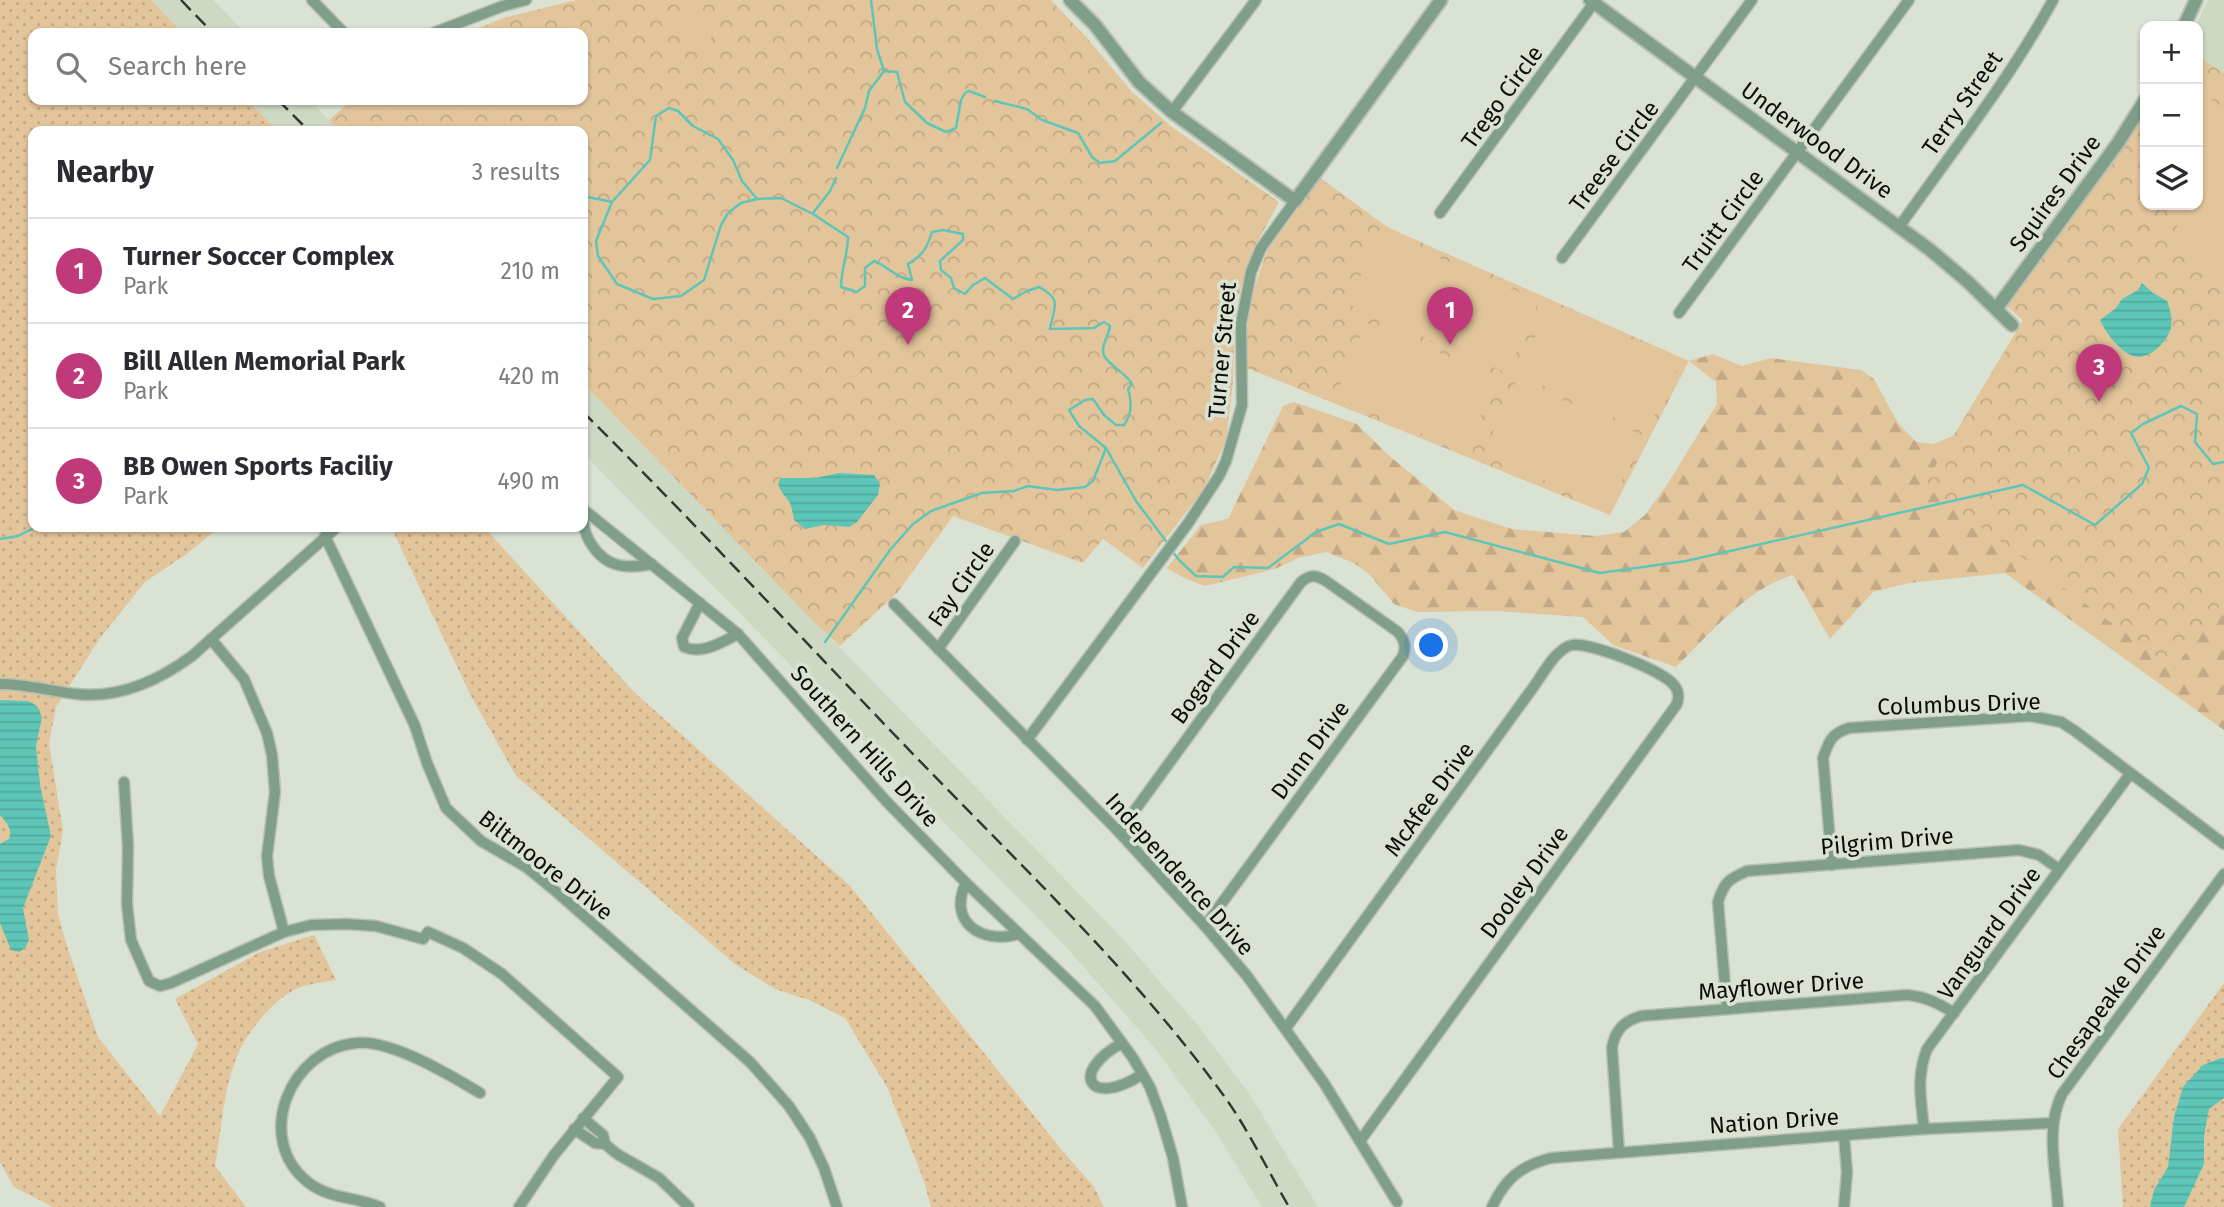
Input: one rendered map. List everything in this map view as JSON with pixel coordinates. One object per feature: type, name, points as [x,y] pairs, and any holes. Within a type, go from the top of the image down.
[{"type":"street","points":[[312,0],[339,28]]},
{"type":"street","points":[[445,28],[526,0]]},
{"type":"street","points":[[1070,0],[1095,25],[1139,82],[1172,112],[1295,201]]},
{"type":"street","points":[[1172,112],[1256,0]]},
{"type":"street","name":"Turner Street","points":[[1027,740],[1189,522],[1219,476],[1238,425],[1242,405],[1241,324],[1251,272],[1261,248],[1441,0]]},
{"type":"street","name":"Treese Circle","points":[[1562,258],[1752,0]]},
{"type":"street","name":"Truitt Circle","points":[[1679,313],[1909,0]]},
{"type":"street","name":"Terry Street","points":[[1899,227],[1996,92],[2053,0]]},
{"type":"street","points":[[2186,21],[2196,0]]},
{"type":"street","name":"Underwood Drive","points":[[1593,1],[1899,227],[1968,282],[2012,325]]},
{"type":"street","name":"Trego Circle","points":[[1440,213],[1593,1]]},
{"type":"street","name":"Squires Drive","points":[[1996,309],[2118,143],[2140,108]]},
{"type":"street","name":"Southern Hills Drive","points":[[588,512],[738,634],[886,801],[966,883],[1095,1006],[1133,1058],[1150,1087],[1173,1158],[1182,1207]]},
{"type":"street","points":[[0,684],[19,684],[78,694],[136,688],[173,670],[331,532]]},
{"type":"street","name":"Southern Hills Drive","points":[[586,532],[601,555],[620,566],[652,564]]},
{"type":"street","name":"Biltmoore Drive","points":[[326,536],[415,726],[446,808],[481,841],[526,867],[750,1062],[789,1106],[810,1138],[824,1168],[837,1207]]},
{"type":"street","name":"Fay Circle","points":[[938,649],[1014,541]]},
{"type":"street","name":"Bogard Drive","points":[[1119,832],[1301,582],[1308,577],[1317,576],[1360,605]]},
{"type":"street","points":[[700,603],[682,638],[684,646],[693,650],[703,649],[738,634]]},
{"type":"street","name":"Independence Drive","points":[[894,604],[1119,832],[1205,926],[1247,976],[1325,1083],[1397,1202]]},
{"type":"street","name":"Dunn Drive","points":[[1205,926],[1403,656],[1404,639],[1360,605]]},
{"type":"street","points":[[211,639],[244,679],[267,733],[275,792],[267,856],[269,876],[284,932]]},
{"type":"street","name":"McAfee Drive","points":[[1286,1028],[1564,649],[1574,645],[1629,660]]},
{"type":"street","name":"Dooley Drive","points":[[1360,1141],[1677,704],[1679,695],[1675,686],[1664,675],[1629,660]]},
{"type":"street","name":"Columbus Drive","points":[[1832,865],[1823,758],[1837,732],[1849,728],[2030,716],[2061,722],[2224,844]]},
{"type":"street","name":"Vanguard Drive","points":[[1924,1129],[1919,1078],[1927,1049],[2130,774]]},
{"type":"street","points":[[124,782],[128,847],[127,904],[131,940],[149,981],[160,986],[171,983],[284,932],[311,925],[376,926],[423,939],[428,932],[480,957],[618,1077],[574,1129],[519,1207]]},
{"type":"street","name":"Pilgrim Drive","points":[[1727,1009],[1718,902],[1728,880],[1747,871],[2019,850],[2039,855],[2059,869]]},
{"type":"street","name":"Chesapeake Drive","points":[[2058,1207],[2053,1122],[2055,1108],[2062,1094],[2224,874]]},
{"type":"street","points":[[966,883],[960,902],[971,926],[982,934],[995,938],[1019,934]]},
{"type":"street","name":"Mayflower Drive","points":[[1619,1152],[1612,1048],[1614,1036],[1622,1025],[1641,1016],[1908,995],[1924,997],[1954,1013]]},
{"type":"street","points":[[380,1207],[341,1198],[317,1188],[302,1176],[286,1151],[281,1125],[284,1104],[288,1092],[305,1066],[322,1053],[338,1046],[362,1043],[384,1046],[445,1071],[480,1093]]},
{"type":"street","points":[[1122,1043],[1109,1050],[1097,1062],[1090,1074],[1091,1083],[1098,1089],[1105,1090],[1130,1082],[1141,1075]]},
{"type":"street","points":[[583,1118],[603,1135],[605,1144]]},
{"type":"street","name":"Nation Drive","points":[[1492,1207],[1506,1183],[1518,1171],[1551,1158],[1924,1129],[2053,1122]]},
{"type":"street","points":[[574,1129],[595,1143],[605,1144],[659,1178],[689,1207]]},
{"type":"street","points":[[1844,1136],[1847,1172],[1844,1207]]},
{"type":"shaded area","points":[[151,0],[213,0],[240,28],[178,28]]},
{"type":"shaded area","points":[[2208,0],[2224,0],[2224,74],[2203,59],[2203,21],[2198,21]]},
{"type":"shaded area","points":[[252,105],[315,105],[335,126],[273,126]]},
{"type":"shaded area","points":[[588,388],[1123,939],[1200,1028],[1252,1098],[1318,1207],[1262,1207],[1216,1132],[1154,1047],[1066,947],[588,458]]},
{"type":"green space","points":[[0,0],[151,0],[178,28],[28,28],[28,105],[252,105],[273,126],[28,126],[28,532],[214,532],[145,582],[100,638],[56,707],[49,743],[63,831],[56,870],[58,914],[98,1037],[160,1116],[198,1044],[175,999],[260,952],[314,935],[336,980],[298,988],[278,1001],[251,1031],[233,1066],[215,1166],[246,1207],[53,1207],[14,1187],[0,1162]]},
{"type":"green space","points":[[576,0],[1051,0],[1132,92],[1172,127],[1279,202],[1253,250],[1235,307],[1233,383],[1226,440],[1204,489],[1143,568],[1103,539],[1083,563],[953,516],[898,592],[840,646],[588,388],[588,126],[335,126],[329,120],[346,105],[588,105],[588,28],[479,28],[503,18]]},
{"type":"green space","points":[[690,3],[701,8],[710,27],[710,46],[703,51],[692,48],[681,16],[683,9]]},
{"type":"green space","points":[[2203,59],[2224,74],[2224,600],[2174,669],[1924,485],[2023,320],[2006,306],[2140,113],[2140,210],[2203,210]]},
{"type":"green space","points":[[2203,93],[2224,109],[2223,286],[2190,248],[2170,210],[2203,210]]},
{"type":"green space","points":[[1320,178],[1389,228],[1689,361],[1610,515],[1247,368],[1247,330],[1253,292],[1267,251]]},
{"type":"green space","points":[[1380,232],[1539,301],[1507,373],[1348,304]]},
{"type":"green space","points":[[1551,303],[1681,362],[1646,432],[1518,374]]},
{"type":"green space","points":[[1366,323],[1498,377],[1465,452],[1335,397]]},
{"type":"green space","points":[[1713,354],[1742,366],[1771,358],[1861,370],[1874,379],[1898,423],[1916,442],[1933,444],[1974,427],[2224,399],[2224,730],[2005,573],[1909,583],[1873,592],[1830,639],[1793,575],[1744,602],[1676,667],[1613,645],[1583,617],[1495,611],[1417,612],[1394,604],[1370,575],[1354,563],[1326,552],[1298,558],[1275,569],[1205,586],[1167,568],[1201,525],[1228,519],[1283,406],[1294,402],[1357,424],[1385,452],[1454,510],[1512,529],[1595,536],[1624,532],[1645,515],[1717,404],[1716,382],[1689,361]]},
{"type":"green space","points":[[1517,380],[1644,436],[1609,507],[1483,454]]},
{"type":"green space","points":[[393,532],[489,532],[632,690],[850,886],[1094,1187],[1104,1207],[931,1207],[924,1181],[887,1087],[845,1018],[809,1000],[775,989],[735,964],[516,776],[470,694]]},
{"type":"green space","points":[[2224,983],[2224,1207],[2123,1207],[2118,1129]]},
{"type":"water","points":[[2142,283],[2167,301],[2172,325],[2161,344],[2151,353],[2139,357],[2128,354],[2118,346],[2100,320],[2116,308],[2122,299],[2138,290]]},
{"type":"water","points":[[839,473],[874,475],[880,484],[878,495],[857,522],[849,527],[824,525],[805,529],[794,520],[790,503],[778,483],[781,478],[815,478]]},
{"type":"water","points":[[0,700],[28,701],[37,706],[42,717],[36,746],[40,785],[51,836],[23,908],[29,940],[19,952],[11,950],[0,923],[0,844],[10,838],[10,834],[8,825],[0,815]]},
{"type":"water","points":[[2224,1058],[2224,1098],[2209,1109],[2204,1136],[2204,1164],[2184,1207],[2150,1207],[2154,1190],[2168,1167],[2174,1117],[2183,1087],[2203,1065]]},
{"type":"waterway","points":[[871,0],[877,49],[884,71]]},
{"type":"waterway","points":[[837,168],[865,108],[869,91],[884,71],[897,72],[905,102],[927,123],[946,132],[956,128],[961,100],[965,93],[969,91],[985,97]]},
{"type":"waterway","points":[[995,101],[1027,109],[1042,120],[1078,133],[1092,157],[1100,163],[1115,161],[1161,123]]},
{"type":"waterway","points":[[588,197],[612,202],[650,160],[656,116],[669,108],[678,111],[693,126],[718,139],[733,160],[742,181],[757,199],[781,198],[813,214],[848,237],[841,287],[857,292],[865,286],[865,268],[874,261],[901,277],[912,280],[908,264],[924,251],[932,232],[943,230],[963,234],[963,240],[940,261],[941,270],[951,278],[954,288],[965,294],[985,278],[1013,299],[1039,287],[1054,300],[1055,309],[1050,329],[1094,328],[1104,322],[1110,326],[1103,354],[1132,384],[1128,389],[1131,408],[1127,421],[1124,425],[1116,425],[1104,415],[1093,399],[1085,400],[1069,410],[1079,426],[1106,448],[1136,501],[1169,545]]},
{"type":"waterway","points":[[813,213],[830,191],[836,178]]},
{"type":"waterway","points":[[612,202],[596,241],[598,256],[617,284],[653,299],[681,296],[704,280],[721,225],[728,213],[741,203],[757,199]]},
{"type":"waterway","points":[[1172,551],[1196,576],[1223,577],[1234,567],[1268,568],[1316,532],[1339,524],[1389,544],[1445,532],[1600,573],[1686,561],[2023,485],[2095,525],[2142,484],[2149,468],[2131,433],[2143,424],[2181,406],[2197,414],[2195,442],[2213,464],[2224,462]]},
{"type":"waterway","points":[[825,642],[890,550],[913,524],[931,511],[982,493],[1014,491],[1028,486],[1057,490],[1085,487],[1093,481],[1106,448]]},
{"type":"waterway","points":[[0,539],[28,531]]},
{"type":"railway","points":[[181,0],[208,28]]},
{"type":"railway","points":[[283,105],[304,126]]},
{"type":"railway","points":[[588,417],[1114,962],[1189,1050],[1224,1096],[1250,1136],[1289,1207]]},
{"type":"place","name":"Bill Allen Memorial Park","points":[[908,345]]},
{"type":"place","name":"Turner Soccer Complex","points":[[1450,345]]},
{"type":"place","name":"BB Owen Sports Faciliy","points":[[2099,402]]}]
